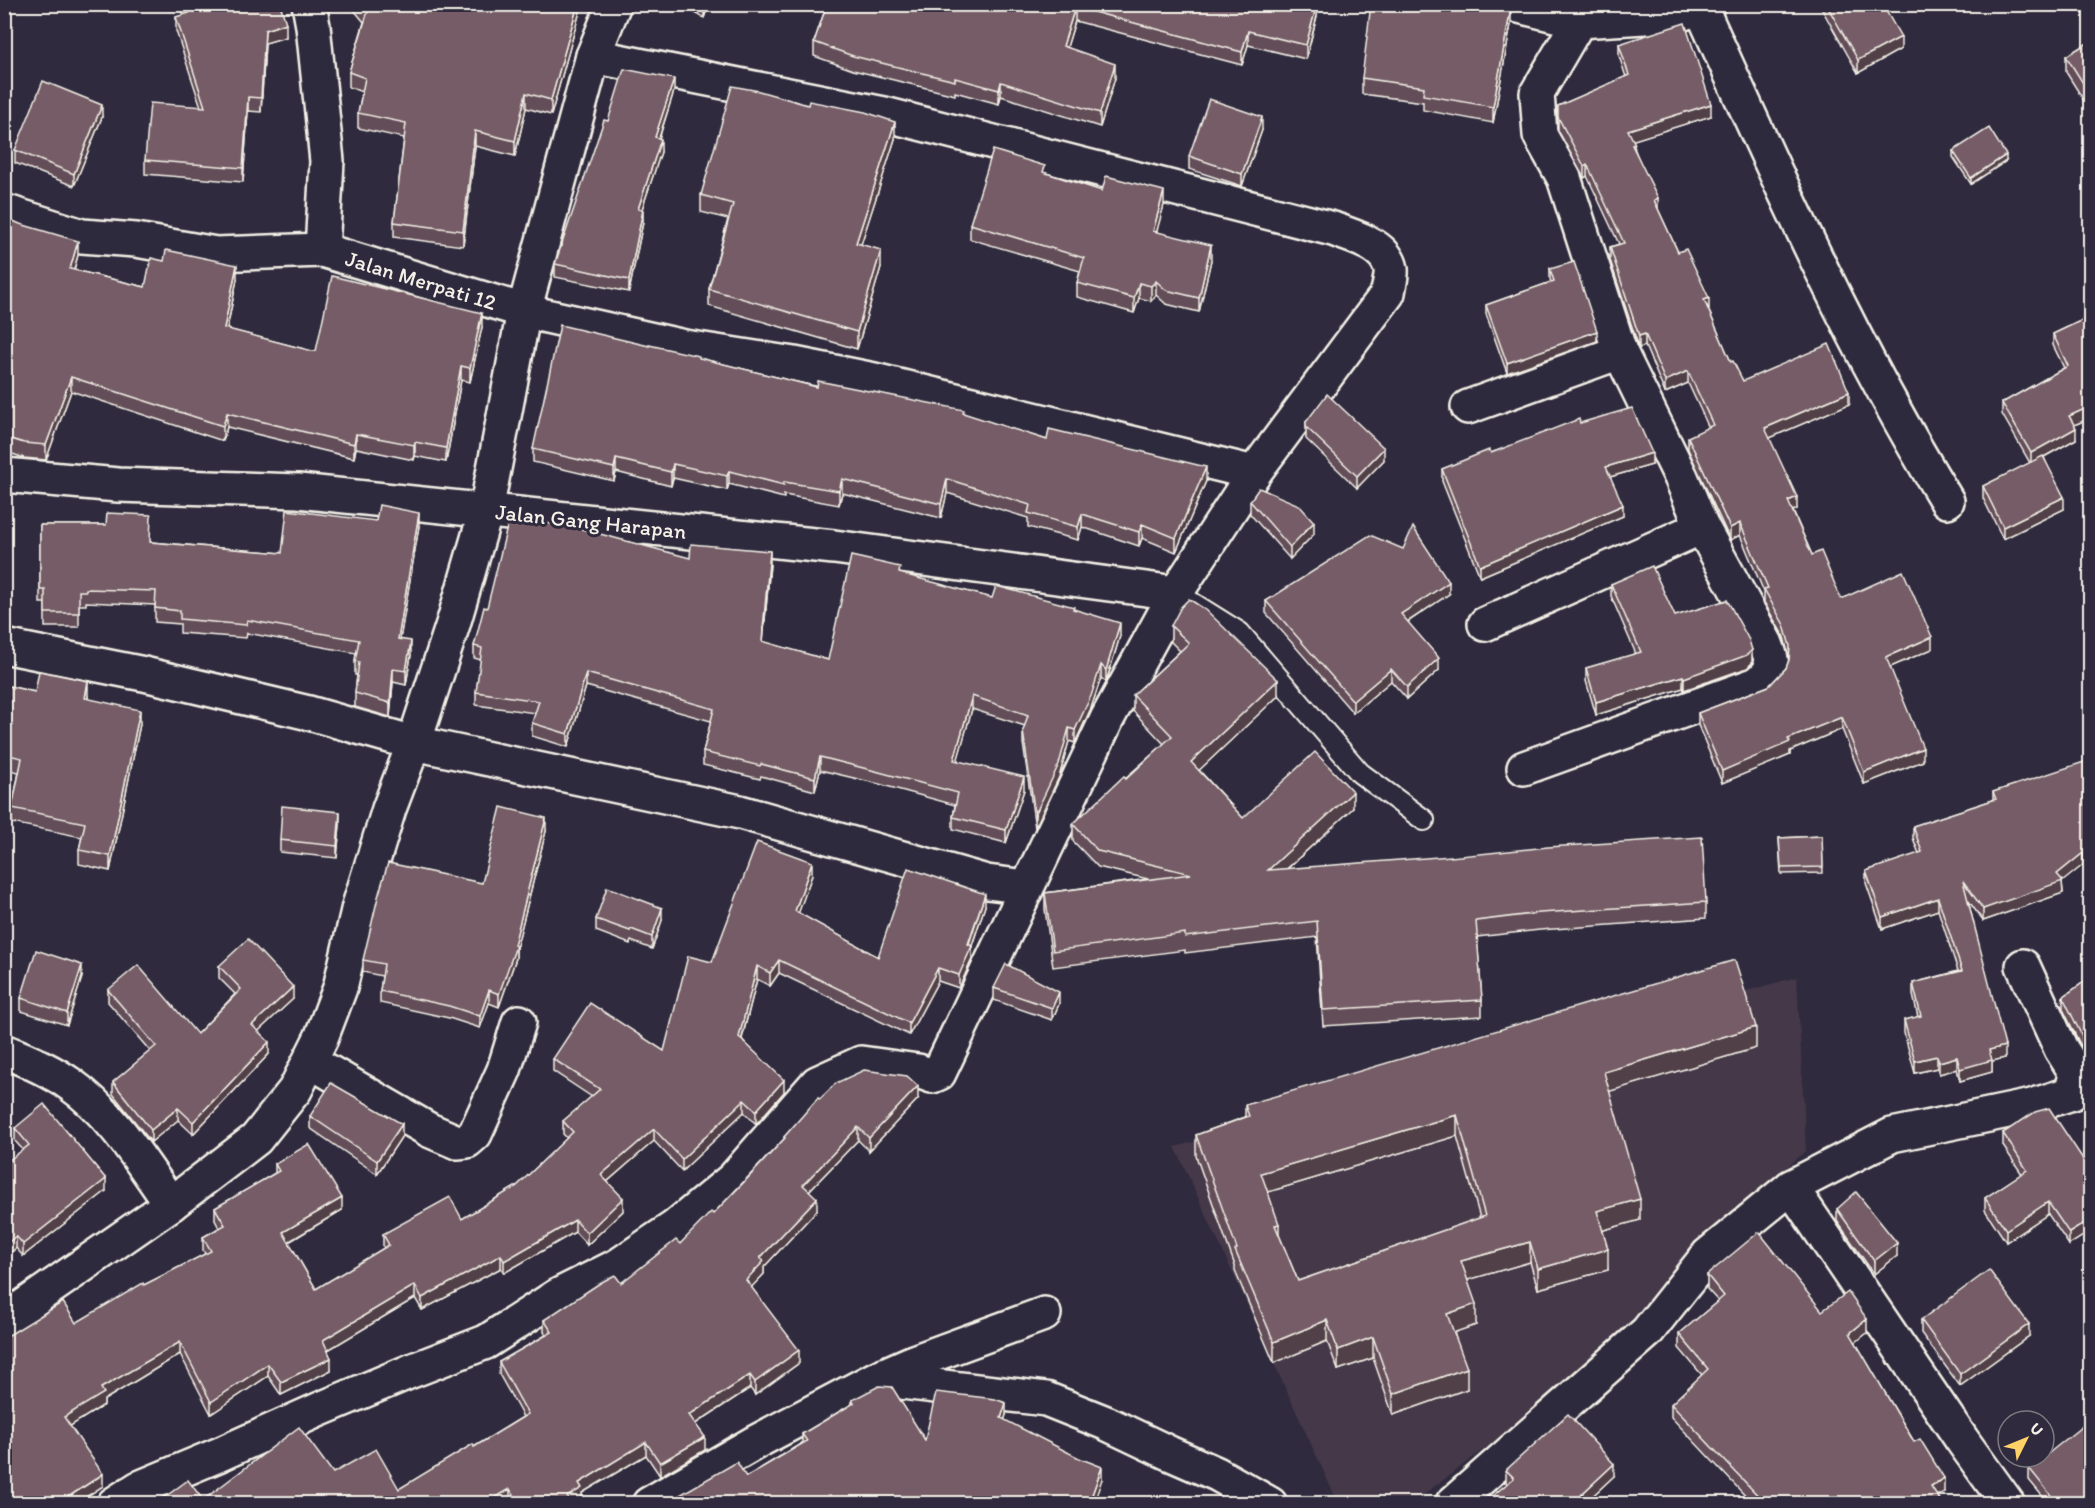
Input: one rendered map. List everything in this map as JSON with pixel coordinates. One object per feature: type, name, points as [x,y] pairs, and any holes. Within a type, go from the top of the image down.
[{"type":"street","points":[[309,4],[327,160],[322,250]]},
{"type":"street","name":"Jalan Merpati 12","points":[[4,211],[82,236],[136,240],[216,254],[322,250],[524,311],[593,56],[614,4]]},
{"type":"street","points":[[1511,4],[1579,21],[1678,15],[1704,6],[1810,247],[1908,437],[1947,501]]},
{"type":"street","points":[[1524,768],[1756,684],[1769,674],[1773,661],[1702,527],[1682,477],[1620,352],[1564,178],[1540,135],[1537,93],[1579,21]]},
{"type":"street","points":[[114,1503],[139,1488],[318,1410],[486,1342],[557,1296],[619,1265],[675,1227],[733,1179],[817,1083],[861,1063],[918,1071],[932,1076],[939,1073],[1107,719],[1176,593],[1254,472],[1388,293],[1391,270],[1386,255],[1370,244],[1333,230],[884,114],[593,56]]},
{"type":"street","points":[[4,1320],[171,1204],[256,1139],[295,1090],[321,1038],[340,988],[359,906],[389,809],[414,743],[454,621],[486,511],[524,311],[685,347],[794,364],[874,381],[1254,472]]},
{"type":"street","points":[[1468,406],[1620,352]]},
{"type":"street","name":"Jalan Gang Harapan","points":[[4,475],[118,485],[298,491],[834,547],[1176,593]]},
{"type":"street","points":[[1485,624],[1702,527]]},
{"type":"street","points":[[4,646],[144,674],[309,713],[414,743],[740,812],[987,882],[1026,887]]},
{"type":"street","points":[[1452,1503],[1647,1332],[1708,1255],[1791,1187],[1892,1135],[2032,1106],[2072,1093],[2076,1073],[2061,1049],[2023,966]]},
{"type":"street","points":[[309,1061],[429,1130],[457,1142],[467,1141],[475,1134],[504,1070],[519,1022]]},
{"type":"street","points":[[4,1051],[28,1060],[71,1084],[98,1108],[125,1140],[171,1204]]},
{"type":"street","points":[[1791,1187],[2008,1503]]},
{"type":"street","points":[[650,1503],[875,1379],[916,1361],[1044,1314]]},
{"type":"street","points":[[875,1379],[1047,1399],[1106,1423],[1169,1454],[1217,1474],[1270,1503]]},
{"type":"lane","points":[[1176,593],[1240,633],[1360,773],[1424,820]]},
{"type":"shaded area","points":[[1797,977],[1806,1151],[1739,1208],[1657,1318],[1413,1503],[1338,1503],[1175,1147]]},
{"type":"building","points":[[185,4],[280,4],[286,23],[265,30],[261,98],[248,97],[243,168],[145,160],[150,103],[205,107],[176,17],[189,13]]},
{"type":"building","points":[[362,4],[578,4],[551,100],[526,93],[515,141],[475,131],[463,231],[394,222],[406,123],[358,113],[365,78],[349,72],[368,11]]},
{"type":"building","points":[[827,4],[1317,4],[1306,45],[1248,31],[1242,52],[1075,7],[1063,46],[1115,64],[1100,113],[1001,82],[999,90],[955,78],[955,81],[853,56],[814,42]]},
{"type":"building","points":[[1371,4],[1490,4],[1511,8],[1493,107],[1423,95],[1424,87],[1362,78]]},
{"type":"building","points":[[1826,4],[1882,4],[1901,37],[1858,60]]},
{"type":"building","points":[[1685,23],[1711,104],[1628,130],[1635,144],[1632,145],[1658,198],[1654,200],[1678,252],[1686,249],[1709,298],[1704,300],[1731,362],[1733,361],[1743,381],[1829,344],[1849,392],[1765,428],[1797,497],[1788,501],[1812,555],[1821,551],[1841,599],[1903,571],[1932,637],[1886,657],[1923,748],[1864,772],[1842,717],[1788,739],[1790,742],[1722,771],[1698,713],[1769,686],[1786,668],[1790,646],[1784,625],[1764,589],[1768,588],[1740,523],[1730,528],[1688,437],[1713,425],[1688,371],[1665,381],[1645,334],[1639,336],[1610,247],[1624,243],[1587,164],[1584,166],[1558,117],[1558,106],[1629,75],[1619,44]]},
{"type":"building","points":[[2091,41],[2091,96],[2066,56]]},
{"type":"building","points":[[624,69],[674,79],[655,137],[661,139],[638,209],[643,210],[629,280],[555,264],[604,120],[608,121]]},
{"type":"building","points":[[43,81],[102,105],[74,174],[15,150]]},
{"type":"building","points":[[732,86],[808,105],[809,101],[865,112],[895,122],[856,243],[881,250],[857,332],[709,289],[733,204],[701,195]]},
{"type":"building","points":[[1209,99],[1262,117],[1242,174],[1189,156]]},
{"type":"building","points":[[1989,128],[2006,155],[1971,178],[1953,151]]},
{"type":"building","points":[[993,150],[1045,166],[1043,172],[1102,191],[1106,176],[1164,191],[1153,231],[1211,245],[1199,298],[1166,290],[1156,281],[1151,286],[1139,283],[1134,298],[1077,283],[1084,258],[970,224]]},
{"type":"building","points":[[4,217],[78,241],[70,269],[145,287],[151,258],[164,261],[166,250],[237,265],[224,328],[312,351],[316,351],[332,276],[482,313],[470,368],[461,366],[446,448],[415,442],[414,445],[356,434],[354,444],[227,413],[223,426],[71,377],[46,445],[24,443],[4,437]]},
{"type":"building","points":[[1574,262],[1597,331],[1507,363],[1486,305],[1554,281],[1550,269]]},
{"type":"building","points":[[2091,316],[2091,406],[2069,416],[2076,428],[2031,453],[2002,403],[2068,366],[2053,334]]},
{"type":"building","points":[[560,325],[699,356],[699,358],[817,387],[818,381],[964,410],[963,413],[1047,440],[1049,429],[1206,467],[1176,538],[1142,524],[1139,532],[1082,514],[1078,527],[1028,513],[1030,505],[947,479],[941,504],[842,479],[839,491],[784,482],[784,485],[729,471],[727,476],[673,464],[671,472],[616,459],[614,468],[533,449]]},
{"type":"building","points":[[1327,394],[1384,448],[1357,476],[1306,427],[1306,422]]},
{"type":"building","points":[[1632,408],[1652,453],[1606,467],[1623,505],[1480,566],[1442,469],[1579,419],[1580,423]]},
{"type":"building","points":[[2043,456],[2064,497],[2003,527],[1983,486]]},
{"type":"building","points":[[1259,488],[1299,505],[1314,522],[1290,547],[1250,501]]},
{"type":"building","points":[[379,505],[419,513],[398,639],[411,641],[406,671],[393,669],[390,703],[355,693],[359,662],[355,661],[359,640],[247,620],[246,625],[180,619],[180,611],[155,608],[156,591],[86,589],[86,591],[79,591],[79,613],[45,613],[45,590],[40,590],[40,525],[106,525],[107,513],[151,515],[150,542],[282,553],[287,510],[376,521]]},
{"type":"building","points":[[509,519],[570,526],[690,558],[691,544],[770,551],[762,641],[828,660],[851,556],[900,567],[899,573],[992,598],[996,586],[1074,607],[1073,609],[1120,623],[1106,670],[1101,665],[1091,696],[1075,730],[1069,728],[1059,764],[1035,815],[1023,731],[1028,715],[972,696],[954,760],[1024,777],[1006,830],[953,817],[958,793],[879,772],[820,757],[815,778],[703,752],[714,709],[586,673],[568,734],[532,723],[539,701],[476,692],[482,648],[474,646],[484,607],[487,608]]},
{"type":"building","points":[[1413,527],[1449,582],[1401,614],[1439,658],[1407,687],[1391,669],[1353,701],[1266,601],[1370,535],[1403,549]]},
{"type":"building","points":[[1652,566],[1675,616],[1727,600],[1752,650],[1747,655],[1684,678],[1683,676],[1596,702],[1586,668],[1641,652],[1611,584]]},
{"type":"building","points":[[1189,599],[1206,610],[1278,680],[1191,762],[1243,818],[1315,752],[1353,792],[1268,870],[1702,837],[1706,902],[1540,913],[1476,921],[1482,1000],[1323,1010],[1317,921],[1185,937],[1185,933],[1053,951],[1045,893],[1191,874],[1098,851],[1073,824],[1124,776],[1126,779],[1172,736],[1133,695],[1189,643],[1171,626],[1181,607]]},
{"type":"building","points":[[39,671],[88,681],[85,698],[140,710],[110,856],[79,850],[85,823],[12,808],[22,758],[4,754],[4,685],[35,692]]},
{"type":"building","points":[[2090,760],[2091,862],[2083,853],[2057,874],[2063,881],[1983,909],[1963,881],[2005,1046],[1989,1050],[1992,1060],[1960,1069],[1957,1057],[1939,1062],[1937,1056],[1915,1061],[1904,1020],[1921,1016],[1913,983],[1962,971],[1938,898],[1882,917],[1866,871],[1922,852],[1913,826],[1996,799],[1993,792]]},
{"type":"building","points":[[282,806],[340,812],[337,846],[280,840]]},
{"type":"building","points":[[501,807],[546,818],[514,945],[516,946],[499,994],[489,990],[480,1016],[449,1006],[380,991],[384,964],[363,960],[388,863],[482,883]]},
{"type":"building","points":[[1822,836],[1823,867],[1781,868],[1779,838]]},
{"type":"building","points":[[757,842],[812,862],[795,911],[878,957],[908,868],[985,894],[968,944],[972,946],[959,975],[938,968],[909,1023],[779,960],[770,973],[757,966],[739,1037],[784,1080],[756,1111],[744,1100],[682,1159],[654,1129],[601,1175],[623,1198],[587,1233],[575,1220],[504,1261],[501,1255],[422,1298],[415,1285],[323,1340],[331,1358],[281,1382],[268,1364],[211,1402],[180,1342],[101,1388],[104,1393],[64,1417],[103,1474],[59,1503],[4,1503],[4,1338],[63,1302],[76,1323],[143,1283],[144,1285],[211,1251],[203,1237],[225,1225],[215,1208],[279,1171],[275,1164],[309,1144],[342,1198],[283,1232],[316,1289],[389,1245],[383,1234],[450,1197],[462,1219],[517,1186],[573,1132],[563,1121],[600,1089],[553,1059],[590,1003],[664,1051],[688,956],[712,962]]},
{"type":"building","points":[[607,887],[662,908],[652,937],[596,919]]},
{"type":"building","points":[[248,939],[293,987],[252,1025],[269,1042],[193,1122],[178,1108],[151,1130],[113,1082],[156,1046],[108,990],[138,965],[197,1034],[241,989],[219,966]]},
{"type":"building","points":[[36,950],[82,965],[67,1013],[21,998]]},
{"type":"building","points":[[1735,960],[1756,1027],[1604,1072],[1640,1199],[1597,1211],[1608,1249],[1538,1269],[1530,1242],[1461,1261],[1476,1304],[1447,1314],[1467,1368],[1393,1394],[1373,1337],[1338,1350],[1327,1320],[1274,1342],[1235,1250],[1237,1249],[1196,1135],[1249,1116],[1245,1105]],"holes":[[[1457,1115],[1485,1216],[1298,1281],[1275,1225],[1279,1224],[1261,1173]]]},
{"type":"building","points":[[1006,964],[1059,992],[1052,1008],[994,988]]},
{"type":"building","points":[[2091,977],[2091,1044],[2084,1034],[2082,1036],[2063,997]]},
{"type":"building","points":[[864,1070],[907,1076],[918,1086],[869,1138],[858,1127],[803,1185],[817,1198],[760,1258],[764,1261],[746,1280],[799,1350],[755,1382],[750,1375],[689,1415],[705,1437],[660,1463],[646,1442],[579,1483],[582,1488],[567,1497],[573,1503],[519,1503],[510,1489],[486,1503],[157,1503],[188,1480],[203,1500],[299,1427],[333,1473],[376,1449],[399,1489],[528,1414],[499,1362],[552,1332],[544,1320],[600,1283],[615,1275],[621,1283],[676,1240],[680,1244],[747,1179],[818,1098],[820,1099],[836,1083]]},
{"type":"building","points":[[331,1083],[402,1124],[377,1161],[310,1116]]},
{"type":"building","points":[[44,1104],[106,1179],[23,1244],[16,1236],[4,1246],[4,1164],[29,1145],[15,1128]]},
{"type":"building","points":[[2049,1108],[2091,1171],[2091,1219],[2069,1233],[2048,1202],[2006,1230],[1985,1198],[2027,1170],[2003,1133],[2035,1112]]},
{"type":"building","points":[[1856,1192],[1897,1243],[1874,1261],[1837,1209]]},
{"type":"building","points":[[1759,1232],[1822,1311],[1848,1292],[1867,1319],[1850,1333],[1914,1442],[1920,1439],[1944,1478],[1931,1486],[1942,1503],[1765,1503],[1671,1404],[1708,1369],[1679,1334],[1724,1296],[1707,1275]]},
{"type":"building","points":[[1989,1270],[2029,1324],[1960,1374],[1921,1320]]},
{"type":"building","points":[[879,1386],[892,1387],[925,1440],[936,1392],[995,1399],[1006,1403],[1001,1418],[1079,1458],[1102,1467],[1089,1503],[666,1503],[737,1462],[746,1477],[807,1441],[802,1434],[854,1403],[852,1400]]},
{"type":"building","points":[[1568,1414],[1614,1464],[1572,1503],[1484,1503],[1514,1478],[1506,1470]]},
{"type":"building","points":[[2091,1419],[2091,1503],[2084,1503],[2081,1499],[2076,1503],[2057,1503],[2030,1469],[2056,1469],[2056,1447]]}]
